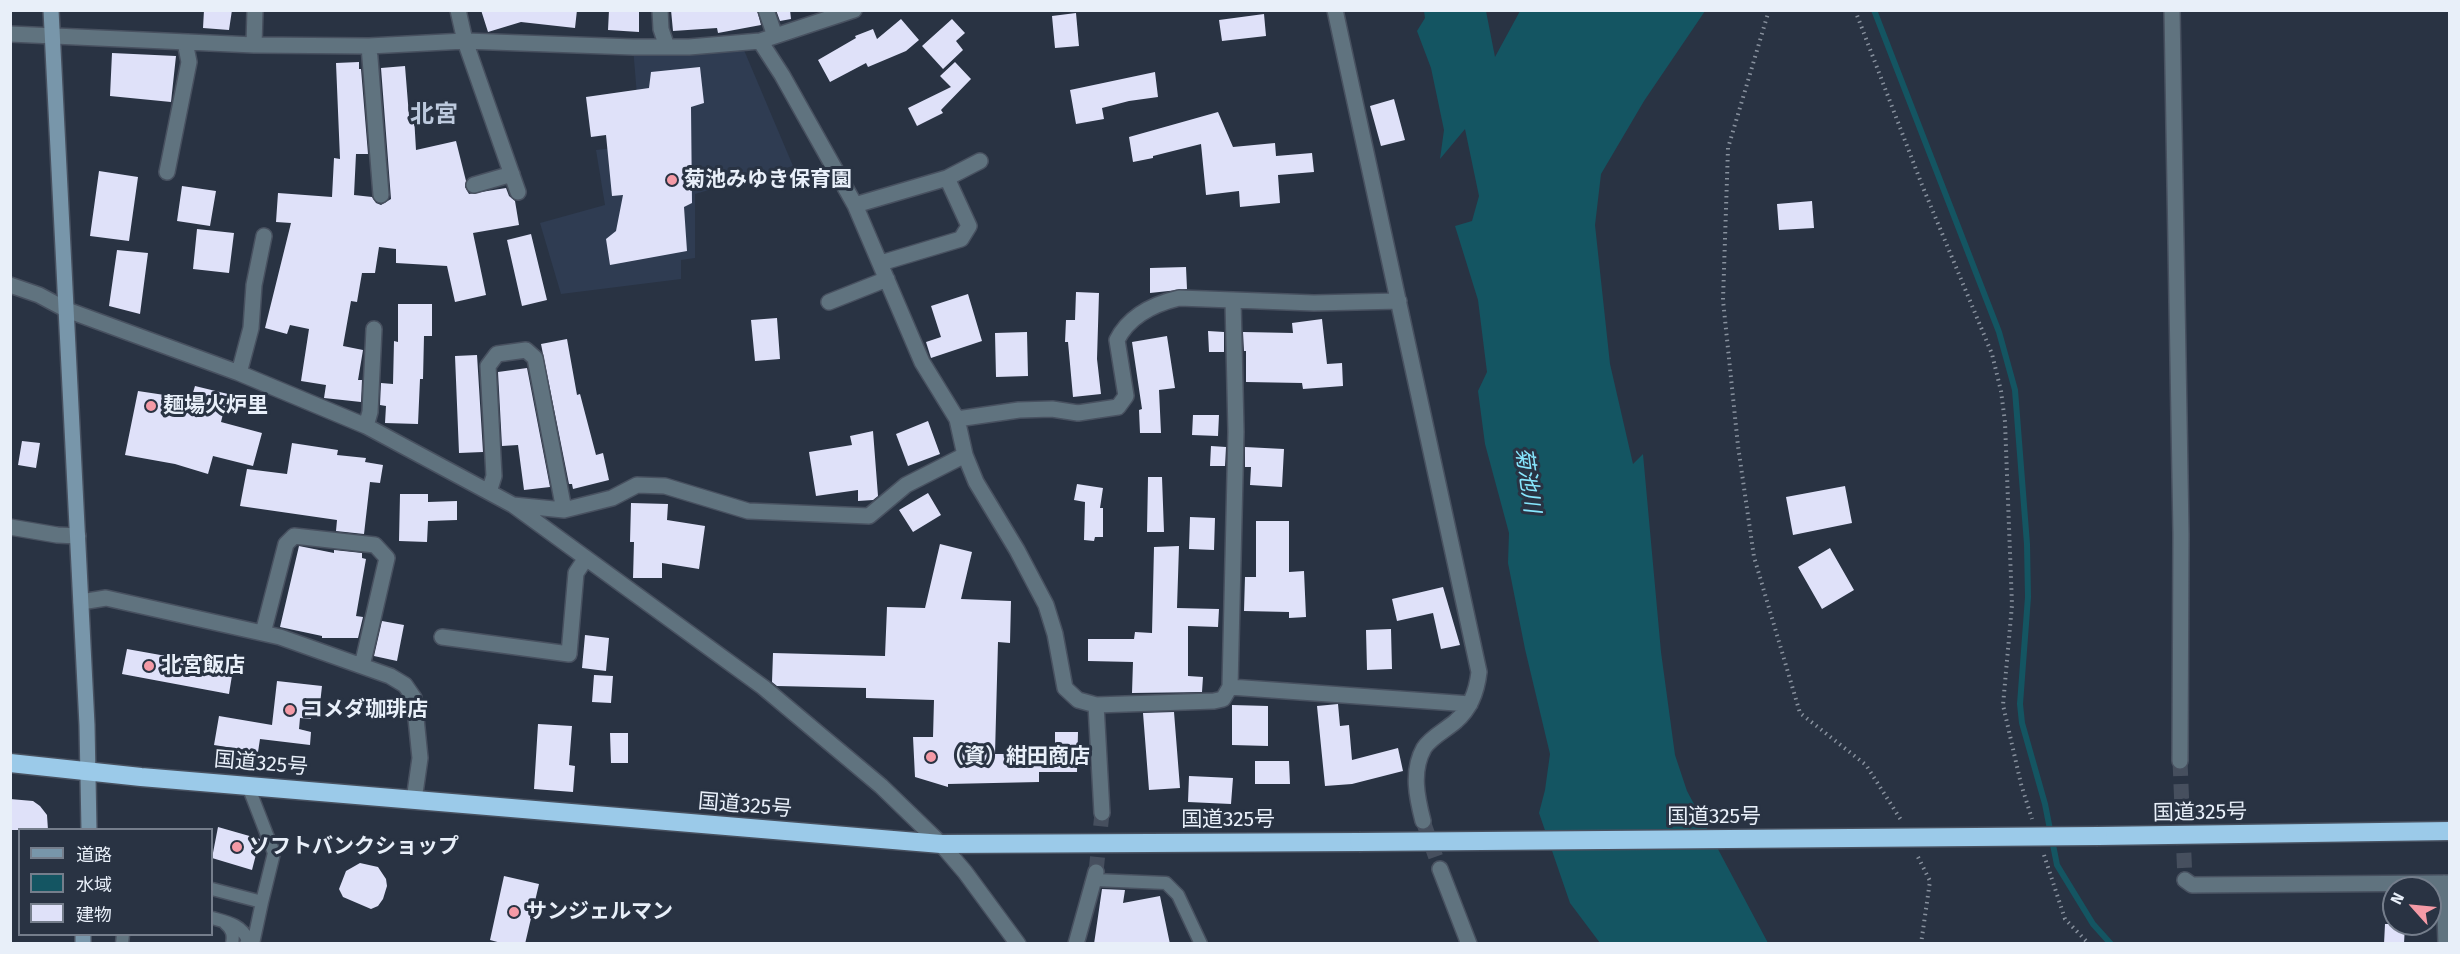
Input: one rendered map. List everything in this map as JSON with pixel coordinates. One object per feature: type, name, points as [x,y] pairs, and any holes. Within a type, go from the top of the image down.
[{"type":"highway","name":"国道325号","points":[[10,763],[248,786],[941,844],[2098,836],[2450,831]]},
{"type":"street","points":[[51,10],[81,602],[88,828]]},
{"type":"street","points":[[254,45],[255,10]]},
{"type":"street","points":[[458,10],[465,41],[518,192]]},
{"type":"street","points":[[660,10],[661,29],[667,47]]},
{"type":"street","points":[[766,10],[767,38],[787,84],[855,205],[922,362],[957,419],[965,455],[976,482],[1046,604],[1065,688],[1078,700],[1096,705],[1214,701],[1223,699],[1230,687],[1236,432],[1233,300]]},
{"type":"street","points":[[10,34],[254,45],[369,46],[465,41],[667,47],[728,45],[767,38],[825,15],[854,10]]},
{"type":"street","points":[[1335,10],[1479,672],[1477,687],[1470,704],[1457,720],[1424,748],[1417,770],[1416,792],[1423,821]]},
{"type":"street","points":[[2172,10],[2181,534],[2180,761]]},
{"type":"street","points":[[167,172],[189,62],[185,42]]},
{"type":"street","points":[[369,46],[381,195]]},
{"type":"street","points":[[855,205],[947,178],[980,161]]},
{"type":"street","points":[[474,185],[512,174]]},
{"type":"street","points":[[881,263],[961,239],[969,226],[947,178]]},
{"type":"street","points":[[239,373],[251,328],[255,285],[264,236]]},
{"type":"street","points":[[830,302],[887,279]]},
{"type":"street","points":[[10,285],[39,295],[67,310],[239,373],[366,426],[513,505],[763,687],[881,786],[941,844],[985,896],[1018,944]]},
{"type":"street","points":[[957,419],[1018,410],[1078,413],[1118,407],[1126,396],[1117,340],[1130,322],[1152,307],[1179,298],[1314,303],[1399,301]]},
{"type":"street","points":[[366,426],[370,412],[375,328]]},
{"type":"street","points":[[489,492],[494,476],[488,366],[497,354],[526,350],[535,358],[564,510]]},
{"type":"street","points":[[513,505],[564,510],[612,498],[637,485],[665,486],[748,511],[869,516],[906,485],[965,455]]},
{"type":"street","points":[[10,527],[57,536],[78,536]]},
{"type":"street","points":[[263,633],[286,544],[294,536],[375,545],[387,558],[362,666]]},
{"type":"street","points":[[442,637],[569,654],[576,573],[586,558]]},
{"type":"street","points":[[81,602],[106,598],[280,637],[362,666],[405,685],[414,698],[420,758],[414,800]]},
{"type":"street","points":[[1230,687],[1470,704]]},
{"type":"street","points":[[1096,705],[1102,813]]},
{"type":"street","points":[[1440,869],[1469,944]]},
{"type":"street","points":[[1076,944],[1096,876]]},
{"type":"street","points":[[2185,879],[2192,885],[2446,883],[2446,944]]},
{"type":"lane","points":[[248,786],[274,853],[253,944]]},
{"type":"lane","points":[[1096,876],[1166,883],[1178,895],[1201,944]]},
{"type":"lane","points":[[213,889],[262,902]]},
{"type":"lane","points":[[213,918],[244,932],[248,940],[246,944]]},
{"type":"lane","points":[[224,922],[232,930],[234,936],[232,944]]},
{"type":"path","points":[[1769,10],[1728,148],[1724,288],[1738,446],[1754,557],[1800,713],[1866,765],[1903,824]]},
{"type":"path","points":[[1855,10],[1922,185],[1992,354],[2001,392],[2005,422],[2012,605],[2002,705],[2021,784],[2035,829]]},
{"type":"path","points":[[1915,851],[1930,881],[1921,944]]},
{"type":"path","points":[[2042,852],[2065,919],[2089,944]]},
{"type":"shaded area","name":"菊池みゆき保育園","points":[[741,43],[793,166],[695,194],[695,258],[681,260],[681,279],[561,294],[540,223],[605,205],[596,150],[641,145],[633,47]]},
{"type":"water","name":"菊池川","points":[[1424,11],[1486,11],[1495,57],[1520,11],[1705,11],[1644,101],[1601,174],[1595,225],[1610,364],[1633,464],[1643,454],[1661,652],[1675,755],[1687,791],[1768,943],[1600,943],[1570,903],[1539,813],[1550,754],[1525,649],[1508,563],[1509,533],[1485,444],[1478,391],[1487,372],[1478,300],[1455,226],[1472,221],[1479,196],[1465,129],[1440,159],[1444,130],[1431,68],[1417,31],[1425,18]]},
{"type":"building","points":[[204,10],[232,10],[229,30],[203,28]]},
{"type":"building","points":[[481,10],[577,10],[575,28],[521,22],[488,32]]},
{"type":"building","points":[[609,10],[639,10],[639,32],[608,30]]},
{"type":"building","points":[[671,10],[757,10],[761,25],[718,33],[717,28],[673,31]]},
{"type":"building","points":[[776,10],[790,10],[791,19],[780,21]]},
{"type":"building","points":[[1076,13],[1079,46],[1055,48],[1052,16]]},
{"type":"building","points":[[1264,14],[1266,36],[1222,41],[1219,20]]},
{"type":"building","points":[[901,19],[919,40],[906,51],[868,67],[866,63],[830,82],[818,60],[856,38],[855,36],[873,29],[877,39]]},
{"type":"building","points":[[952,19],[965,33],[956,41],[963,50],[943,69],[922,46]]},
{"type":"building","points":[[112,53],[176,56],[171,102],[110,96]]},
{"type":"building","points":[[359,62],[368,154],[356,154],[354,195],[372,197],[376,203],[381,205],[391,199],[381,68],[405,66],[409,116],[414,116],[416,150],[456,141],[466,181],[465,187],[469,194],[506,188],[509,196],[515,201],[519,225],[473,233],[486,295],[455,302],[447,266],[396,263],[396,249],[379,247],[375,273],[362,273],[357,302],[351,301],[343,346],[363,350],[358,380],[362,380],[361,402],[324,398],[326,385],[301,381],[309,329],[290,325],[287,334],[265,328],[291,223],[276,222],[278,193],[332,197],[334,158],[340,159],[336,63]]},
{"type":"building","points":[[955,62],[971,79],[941,110],[943,113],[917,126],[908,108],[951,87],[940,76]]},
{"type":"building","points":[[700,67],[704,103],[691,107],[692,203],[684,207],[687,251],[610,265],[606,239],[616,231],[623,195],[612,196],[606,135],[591,137],[586,97],[649,88],[651,72]]},
{"type":"building","points":[[1155,72],[1158,97],[1102,108],[1104,119],[1076,124],[1070,90]]},
{"type":"building","points":[[1394,99],[1405,140],[1381,146],[1370,106]]},
{"type":"building","points":[[1218,112],[1233,147],[1275,143],[1276,156],[1312,153],[1314,172],[1278,175],[1280,203],[1240,207],[1239,191],[1206,195],[1201,144],[1133,162],[1129,137]]},
{"type":"building","points":[[99,171],[138,177],[129,241],[90,236]]},
{"type":"building","points":[[182,186],[216,191],[210,226],[177,221]]},
{"type":"building","points":[[1812,201],[1814,228],[1779,230],[1777,204]]},
{"type":"building","points":[[197,229],[234,233],[229,273],[193,269]]},
{"type":"building","points":[[531,234],[547,300],[522,306],[507,240]]},
{"type":"building","points":[[117,250],[148,253],[140,314],[109,306]]},
{"type":"building","points":[[1186,267],[1187,289],[1150,293],[1150,268]]},
{"type":"building","points":[[1076,292],[1099,293],[1097,359],[1101,394],[1073,397],[1068,342],[1065,342],[1066,320],[1075,320]]},
{"type":"building","points":[[968,294],[982,341],[931,358],[926,342],[941,337],[931,306]]},
{"type":"building","points":[[398,304],[432,304],[432,336],[424,336],[423,379],[420,379],[418,424],[385,423],[386,406],[380,405],[381,383],[393,384],[394,341],[398,342]]},
{"type":"building","points":[[777,318],[780,359],[755,361],[751,320]]},
{"type":"building","points":[[1322,319],[1327,364],[1342,363],[1343,386],[1303,389],[1302,383],[1246,382],[1246,351],[1244,351],[1243,332],[1293,333],[1292,323]]},
{"type":"building","points":[[1208,331],[1224,332],[1224,352],[1209,352]]},
{"type":"building","points":[[1027,332],[1028,376],[996,377],[995,333]]},
{"type":"building","points":[[1167,336],[1175,388],[1159,390],[1161,433],[1140,433],[1139,410],[1142,409],[1132,342]]},
{"type":"building","points":[[567,339],[577,395],[580,394],[596,455],[603,453],[609,480],[573,489],[572,484],[569,484],[541,344]]},
{"type":"building","points":[[477,355],[483,452],[459,453],[455,356]]},
{"type":"building","points":[[527,368],[550,487],[524,490],[518,445],[502,446],[498,372]]},
{"type":"building","points":[[195,386],[228,394],[221,422],[262,433],[253,466],[213,456],[208,474],[175,464],[125,455],[138,391],[191,399]]},
{"type":"building","points":[[1193,415],[1219,415],[1218,436],[1192,435]]},
{"type":"building","points":[[928,421],[940,454],[908,466],[896,434]]},
{"type":"building","points":[[873,431],[878,496],[873,500],[858,501],[858,490],[816,496],[809,452],[852,445],[850,436]]},
{"type":"building","points":[[22,441],[40,443],[36,468],[18,465]]},
{"type":"building","points":[[292,443],[338,450],[337,455],[366,458],[365,462],[383,465],[380,483],[370,482],[364,534],[336,531],[337,520],[240,506],[247,469],[287,474]]},
{"type":"building","points":[[1211,446],[1226,447],[1225,466],[1210,466]]},
{"type":"building","points":[[1245,447],[1284,449],[1282,487],[1250,485],[1251,467],[1245,467]]},
{"type":"building","points":[[1148,477],[1162,477],[1164,532],[1147,532]]},
{"type":"building","points":[[1077,484],[1103,488],[1100,508],[1103,508],[1103,537],[1095,537],[1094,541],[1084,540],[1085,502],[1074,500]]},
{"type":"building","points":[[1845,486],[1852,523],[1793,535],[1786,497]]},
{"type":"building","points":[[928,493],[941,515],[913,532],[899,510]]},
{"type":"building","points":[[400,494],[428,494],[428,502],[457,501],[457,520],[428,521],[427,542],[399,541]]},
{"type":"building","points":[[631,503],[668,504],[667,520],[705,526],[699,569],[662,563],[662,578],[633,578],[634,542],[630,542]]},
{"type":"building","points":[[1190,517],[1215,518],[1214,550],[1189,549]]},
{"type":"building","points":[[1256,521],[1289,521],[1289,572],[1304,571],[1306,617],[1289,618],[1289,612],[1244,611],[1245,577],[1256,577]]},
{"type":"building","points":[[940,544],[972,552],[961,599],[1011,601],[1010,643],[998,642],[995,754],[1055,754],[1055,732],[1078,732],[1077,772],[1039,772],[1039,782],[948,784],[948,787],[915,777],[913,737],[933,737],[934,700],[866,698],[866,688],[777,686],[772,682],[773,653],[885,656],[887,607],[925,608]]},
{"type":"building","points":[[299,546],[334,553],[334,550],[362,553],[362,558],[366,559],[356,616],[363,617],[358,638],[322,638],[322,636],[280,627]]},
{"type":"building","points":[[1179,546],[1177,608],[1219,609],[1218,627],[1188,626],[1188,676],[1203,677],[1202,692],[1132,693],[1133,662],[1088,661],[1088,639],[1134,639],[1135,632],[1152,633],[1154,547]]},
{"type":"building","points":[[1830,548],[1854,590],[1822,609],[1798,567]]},
{"type":"building","points":[[1443,587],[1460,645],[1441,649],[1433,613],[1397,621],[1392,599]]},
{"type":"building","points":[[382,621],[404,625],[397,661],[374,656]]},
{"type":"building","points":[[1391,629],[1392,669],[1367,670],[1366,630]]},
{"type":"building","points":[[585,635],[609,638],[606,671],[582,668]]},
{"type":"building","points":[[127,649],[194,661],[195,657],[234,663],[229,694],[122,674]]},
{"type":"building","points":[[594,675],[613,676],[611,703],[592,702]]},
{"type":"building","points":[[277,681],[322,686],[319,713],[311,712],[311,719],[300,718],[299,729],[311,732],[310,745],[260,739],[258,752],[214,745],[219,716],[272,725]]},
{"type":"building","points":[[1338,704],[1340,726],[1349,725],[1352,760],[1398,748],[1403,771],[1352,784],[1325,786],[1317,706]]},
{"type":"building","points":[[1232,705],[1268,706],[1268,746],[1232,745]]},
{"type":"building","points":[[1174,712],[1180,788],[1149,790],[1143,713]]},
{"type":"building","points":[[538,724],[572,726],[569,765],[575,766],[573,792],[534,789]]},
{"type":"building","points":[[610,733],[628,733],[628,763],[611,763]]},
{"type":"building","points":[[1255,761],[1289,761],[1290,784],[1255,784]]},
{"type":"building","points":[[1189,776],[1233,778],[1231,804],[1188,802]]},
{"type":"building","points":[[10,799],[33,801],[47,815],[48,828],[10,830]]},
{"type":"building","points":[[218,827],[260,839],[252,870],[213,858]]},
{"type":"building","points":[[360,863],[378,867],[386,879],[387,886],[383,899],[378,906],[371,909],[343,897],[339,889],[346,871]]},
{"type":"building","points":[[504,876],[539,884],[525,944],[505,944],[490,940]]},
{"type":"building","points":[[1102,889],[1125,890],[1123,903],[1160,896],[1170,944],[1094,944]]},
{"type":"building","points":[[2384,936],[2404,936],[2404,944],[2384,944]]},
{"type":"waterway","points":[[1874,10],[1999,332],[2015,390],[2027,544],[2028,597],[2020,704],[2022,723],[2045,804],[2057,865],[2093,924],[2111,944]]},
{"type":"tunnel","points":[[2180,761],[2185,880]]},
{"type":"tunnel","points":[[1096,872],[1102,813]]},
{"type":"tunnel","points":[[1423,821],[1440,869]]},
{"type":"place","name":"菊池みゆき保育園","points":[[672,180]]},
{"type":"place","name":"麺場火炉里","points":[[151,406]]},
{"type":"place","name":"北宮飯店","points":[[149,666]]},
{"type":"place","name":"コメダ珈琲店","points":[[290,710]]},
{"type":"place","name":"（資）紺田商店","points":[[931,757]]},
{"type":"place","name":"ソフトバンクショップ","points":[[237,847]]},
{"type":"place","name":"サンジェルマン","points":[[514,912]]},
{"type":"district","name":"北宮","points":[[434,115]]}]
